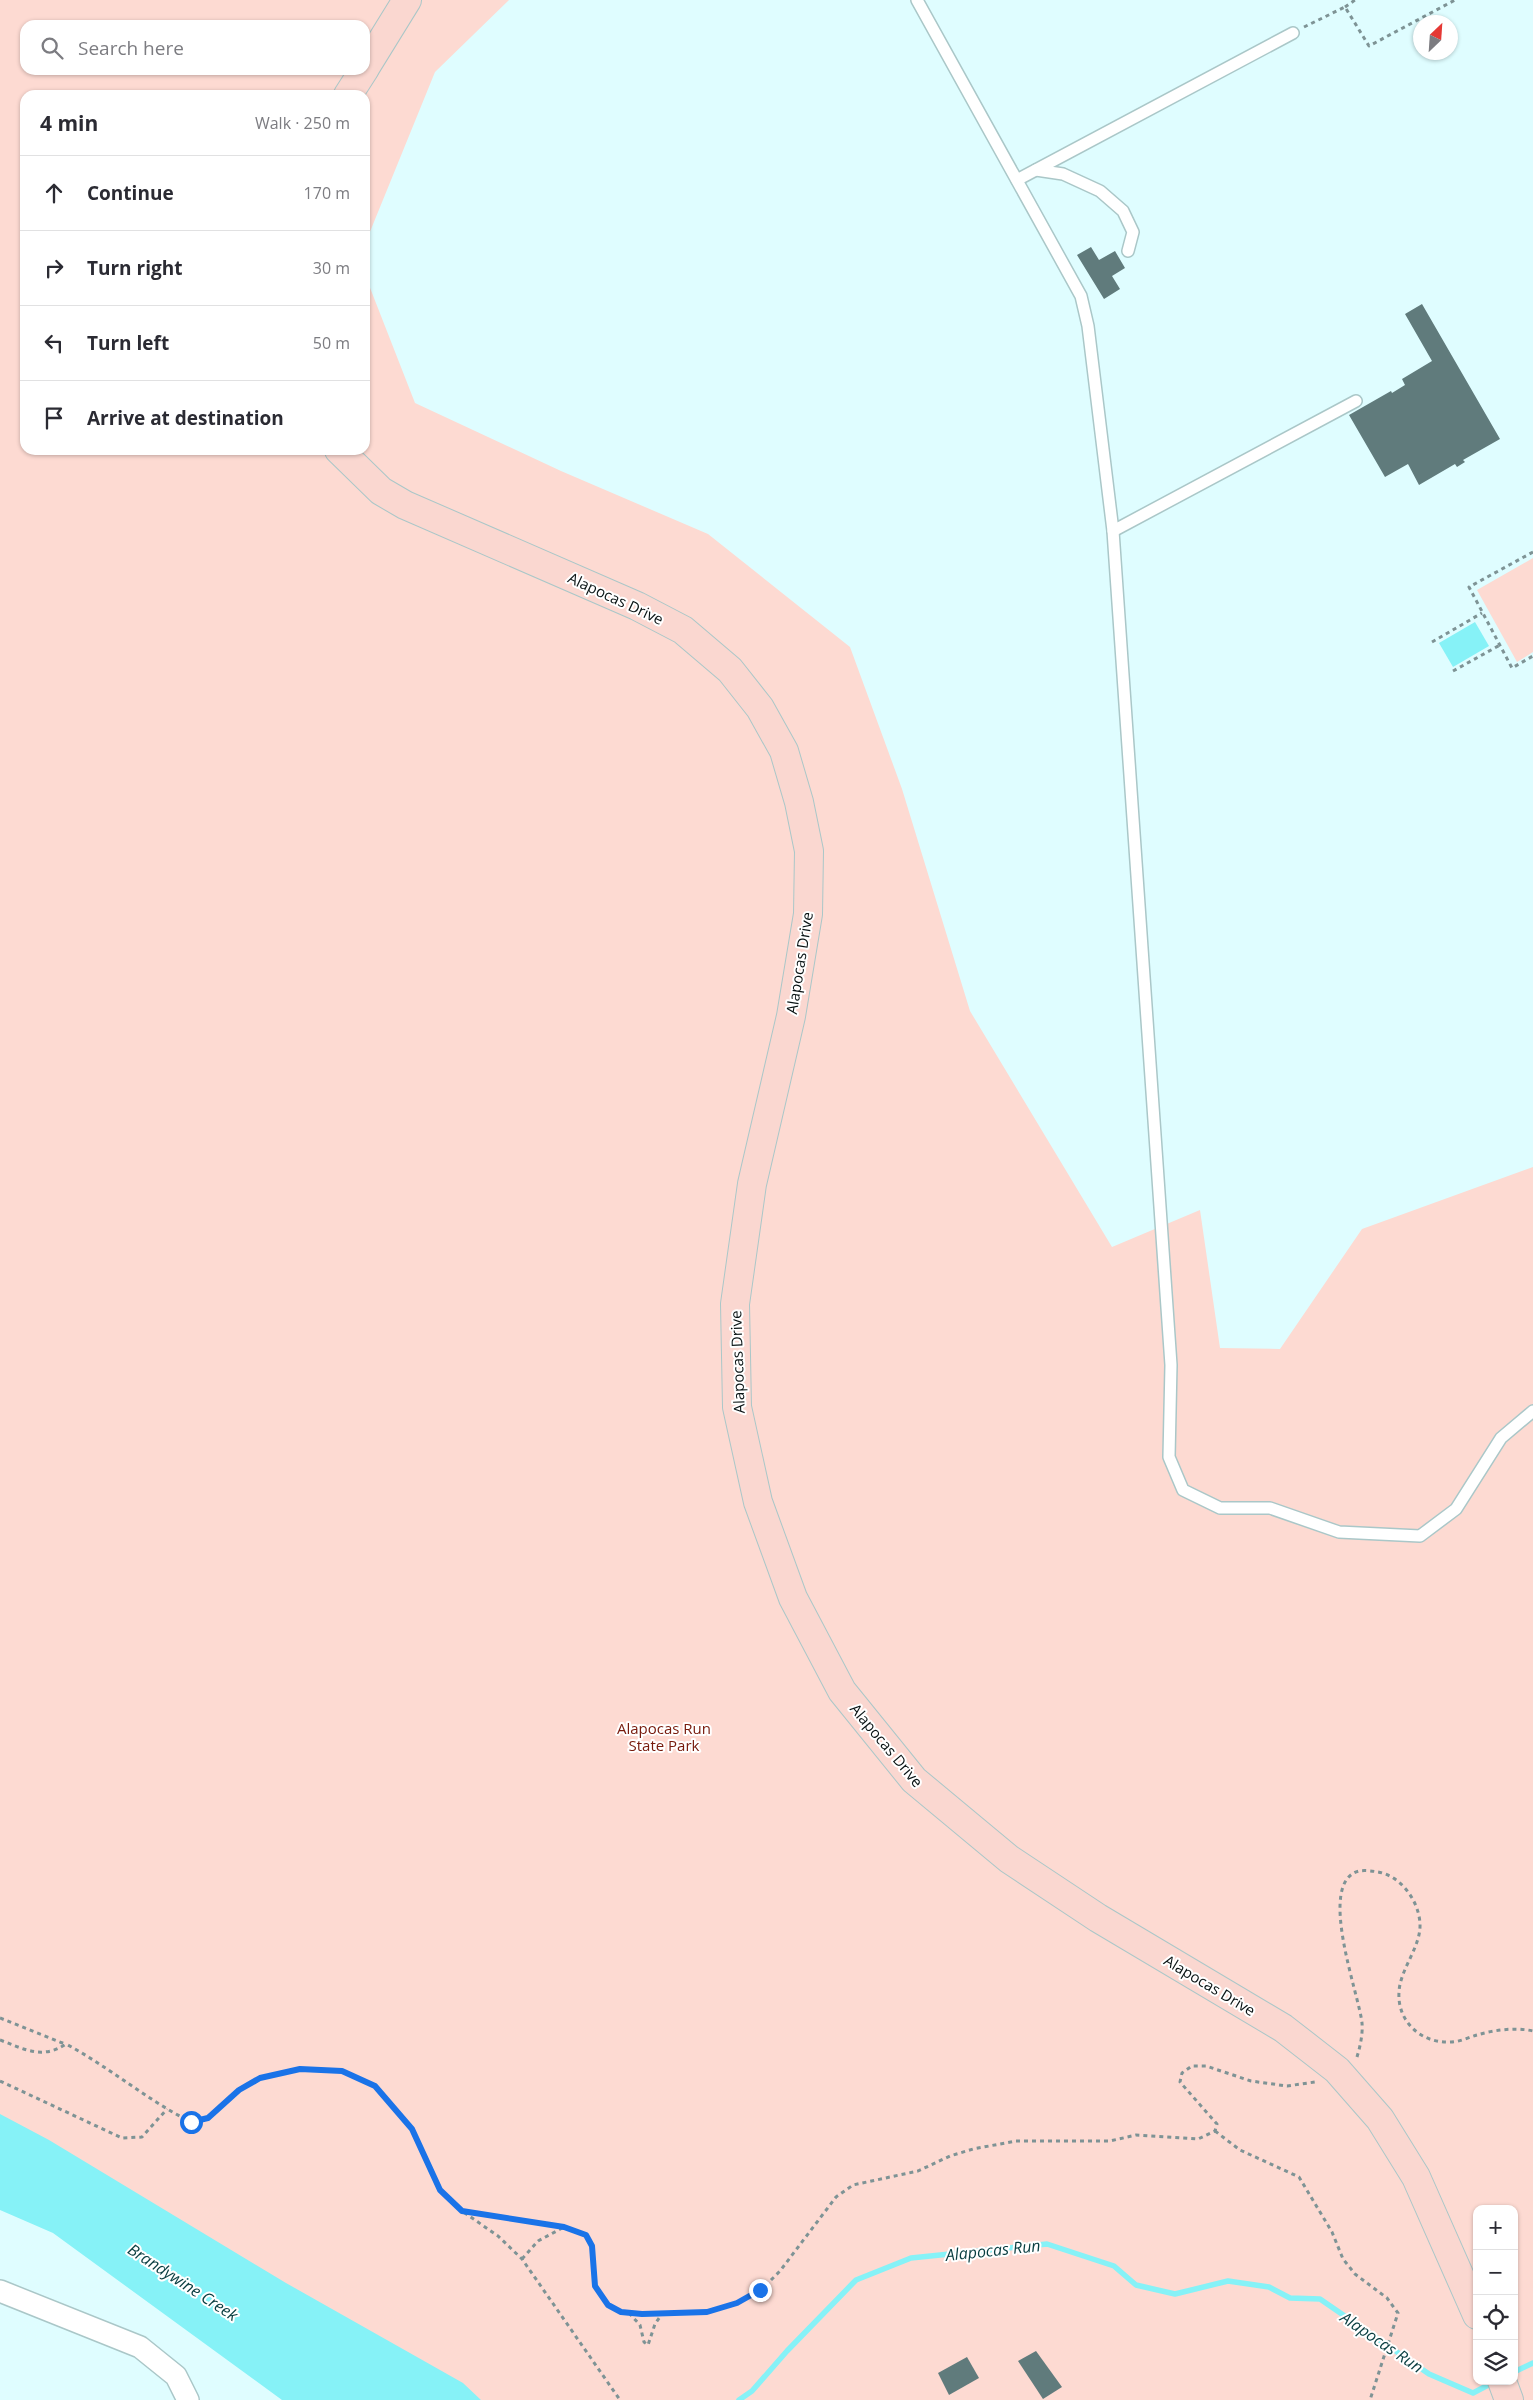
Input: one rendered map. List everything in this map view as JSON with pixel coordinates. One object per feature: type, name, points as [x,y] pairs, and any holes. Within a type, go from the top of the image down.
[{"type":"street","points":[[370,59],[407,0]]},
{"type":"street","points":[[351,90],[360,75]]},
{"type":"street","name":"Alapocas Drive","points":[[343,455],[382,491],[405,506],[637,606],[683,630],[730,670],[760,708],[784,751],[799,802],[809,851],[808,914],[791,1016],[752,1184],[735,1304],[737,1407],[758,1502],[793,1598],[842,1691],[914,1780],[1009,1859],[1098,1918],[1282,2028],[1340,2074],[1380,2119],[1416,2177],[1473,2306]]},
{"type":"street","points":[[0,2291],[140,2346],[176,2376],[188,2400]]},
{"type":"street","points":[[1503,2385],[1508,2400]]},
{"type":"lane","points":[[917,0],[1081,296],[1088,326],[1113,531],[1171,1365],[1169,1457],[1183,1490],[1220,1508],[1270,1508],[1338,1532],[1420,1536],[1456,1508],[1500,1438],[1533,1411]]},
{"type":"lane","points":[[1017,180],[1292,33]]},
{"type":"lane","points":[[1036,170],[1063,174],[1100,191],[1124,211],[1133,232],[1128,251]]},
{"type":"lane","points":[[1113,531],[1356,401]]},
{"type":"path","points":[[1292,33],[1345,7],[1355,0]]},
{"type":"path","points":[[1345,7],[1369,46],[1456,0]]},
{"type":"path","points":[[1533,552],[1469,587],[1512,668],[1533,656]]},
{"type":"path","points":[[1432,642],[1482,613]]},
{"type":"path","points":[[1453,671],[1500,645]]},
{"type":"path","points":[[1215,2131],[1216,2124],[1180,2082],[1182,2073],[1192,2066],[1206,2066],[1251,2081],[1287,2086],[1322,2081],[1340,2074],[1354,2064],[1360,2048],[1362,2024],[1350,1976],[1339,1904],[1340,1891],[1348,1877],[1359,1871],[1380,1872],[1398,1879],[1414,1902],[1420,1918],[1420,1930],[1399,1990],[1399,2008],[1406,2024],[1420,2035],[1436,2042],[1453,2042],[1478,2034],[1514,2029],[1533,2031]]},
{"type":"path","points":[[0,2018],[66,2044],[96,2060],[167,2109],[191,2122],[208,2118],[239,2090],[260,2078],[300,2069],[342,2071],[375,2086],[412,2129],[440,2190],[462,2211],[498,2236],[522,2259],[620,2400]]},
{"type":"path","points":[[0,2040],[34,2052],[54,2052],[66,2044]]},
{"type":"path","points":[[0,2082],[122,2138],[142,2137],[167,2109]]},
{"type":"path","points":[[462,2211],[564,2227],[586,2235],[592,2246],[595,2286],[608,2305],[628,2313],[707,2312],[737,2303],[760,2290],[780,2271],[836,2197],[853,2185],[918,2171],[950,2156],[973,2149],[1016,2141],[1110,2141],[1136,2135],[1198,2139],[1215,2131]]},
{"type":"path","points":[[1215,2131],[1240,2150],[1299,2178],[1332,2232],[1343,2259],[1355,2274],[1387,2298],[1398,2313],[1370,2400]]},
{"type":"path","points":[[522,2259],[538,2241],[564,2227]]},
{"type":"path","points":[[628,2313],[640,2325],[644,2342],[648,2345],[655,2324],[662,2313]]},
{"type":"green space","name":"Alapocas Run State Park","points":[[0,0],[509,0],[435,72],[370,232],[370,90],[20,90],[20,455],[370,455],[370,288],[415,403],[561,471],[708,534],[850,647],[902,789],[970,1011],[1112,1247],[1200,1210],[1220,1348],[1280,1349],[1362,1229],[1533,1167],[1533,2400],[366,2400],[0,2164]]},
{"type":"green space","points":[[1533,558],[1533,652],[1517,662],[1477,590]]},
{"type":"water","points":[[1475,622],[1489,646],[1453,667],[1439,643]]},
{"type":"water","name":"Brandywine Creek","points":[[0,2114],[49,2140],[286,2283],[463,2383],[481,2400],[282,2400],[53,2233],[0,2210]]},
{"type":"building","points":[[1091,247],[1099,260],[1115,251],[1125,268],[1112,276],[1120,289],[1104,299],[1077,255]]},
{"type":"building","points":[[1422,304],[1500,439],[1463,460],[1465,462],[1457,467],[1455,464],[1419,485],[1408,464],[1385,477],[1349,415],[1405,385],[1402,379],[1432,361],[1405,314]]},
{"type":"building","points":[[1036,2351],[1062,2387],[1043,2399],[1018,2361]]},
{"type":"building","points":[[967,2357],[979,2378],[949,2395],[938,2373]]},
{"type":"waterway","name":"Alapocas Run","points":[[739,2400],[752,2391],[787,2351],[856,2280],[911,2258],[1047,2244],[1114,2266],[1136,2285],[1175,2294],[1228,2281],[1269,2287],[1290,2298],[1320,2299],[1429,2374],[1473,2393],[1488,2385]]},
{"type":"waterway","name":"Alapocas Run","points":[[1518,2370],[1533,2363]]},
{"type":"route","points":[[191,2122],[208,2118],[239,2090],[260,2078],[300,2069],[342,2071],[375,2086],[412,2129],[440,2190],[462,2211],[564,2227],[586,2235],[592,2246],[595,2286],[608,2305],[621,2312],[642,2314],[707,2312],[737,2303],[760,2290]]}]
